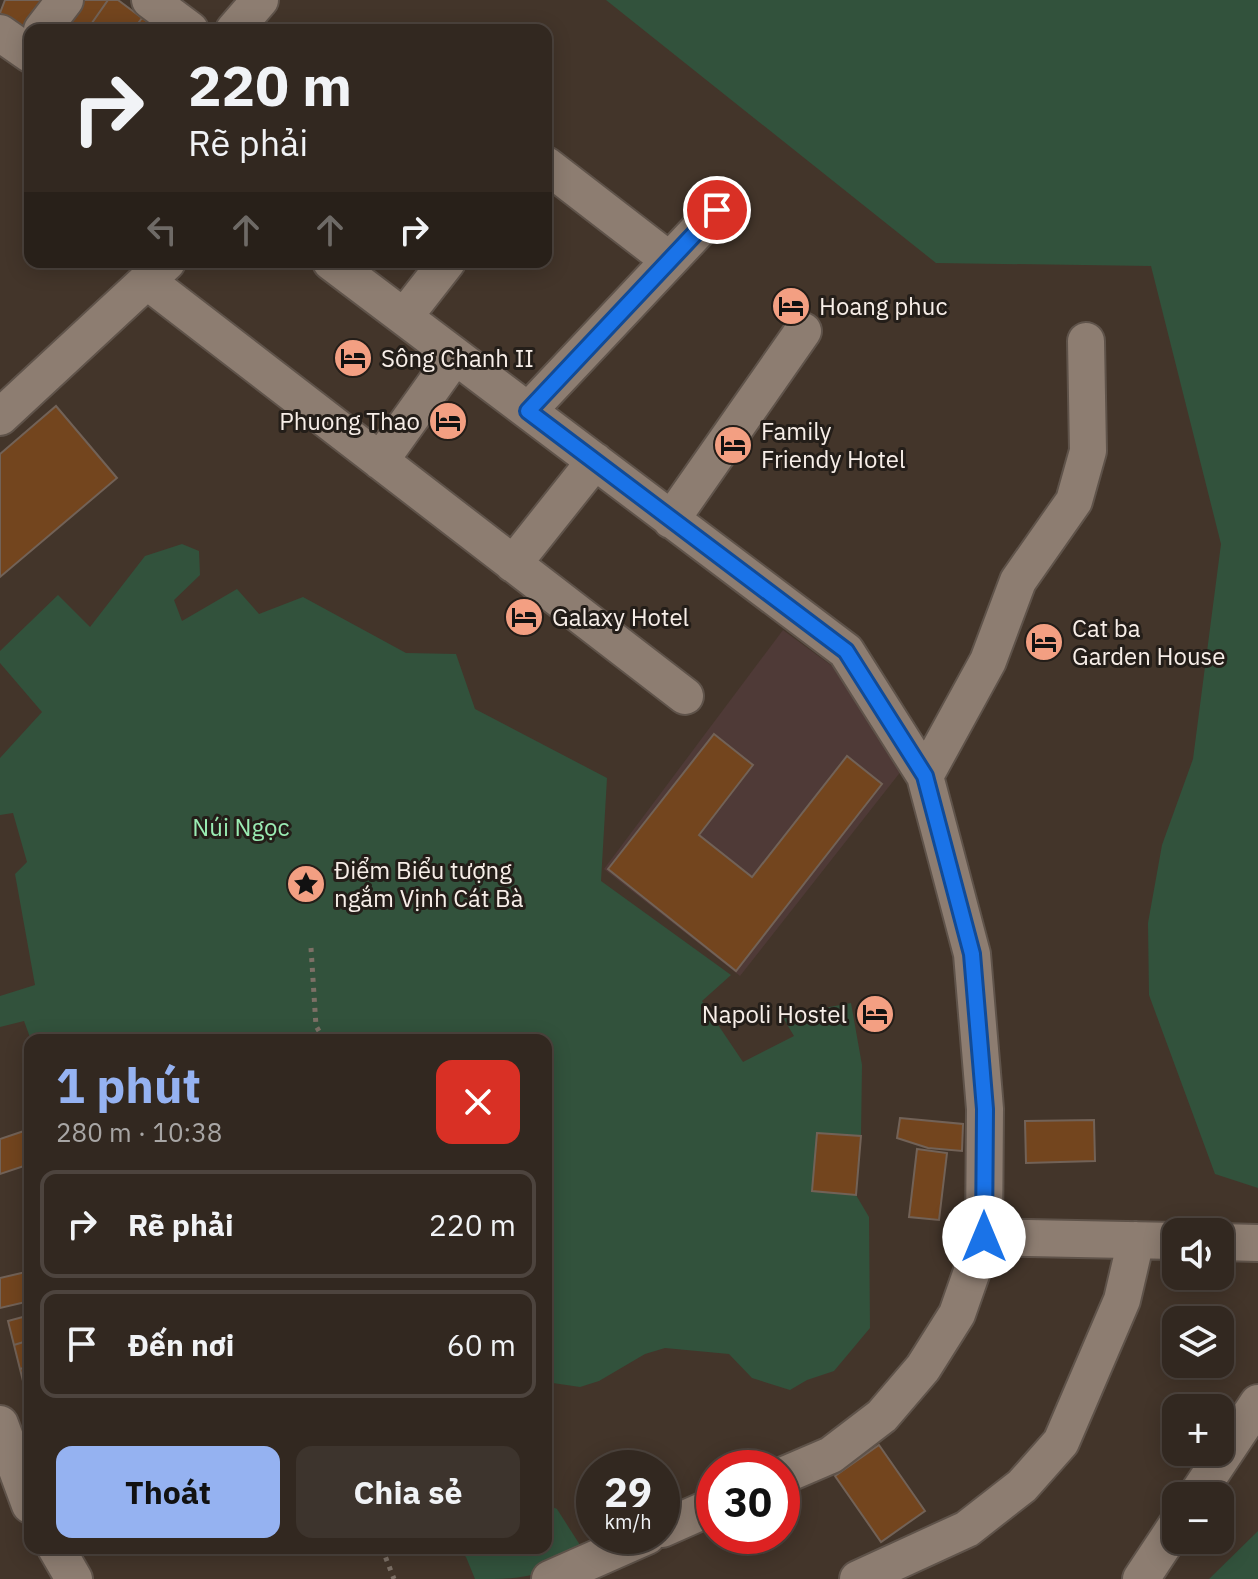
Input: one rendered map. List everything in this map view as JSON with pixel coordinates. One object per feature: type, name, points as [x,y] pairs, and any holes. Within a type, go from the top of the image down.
[{"type":"street","points":[[43,24],[65,0]]},
{"type":"street","points":[[150,0],[182,24]]},
{"type":"street","points":[[239,24],[260,0]]},
{"type":"street","points":[[552,170],[669,260]]},
{"type":"street","points":[[528,411],[717,210]]},
{"type":"street","points":[[339,268],[846,651],[925,776],[972,954],[985,1109],[984,1237],[957,1314],[923,1368],[882,1416],[831,1455],[800,1468]]},
{"type":"street","points":[[404,317],[442,268]]},
{"type":"street","points":[[0,417],[157,272],[380,461],[685,696]]},
{"type":"street","points":[[671,520],[803,331]]},
{"type":"street","points":[[925,776],[988,661],[1018,581],[1074,501],[1088,451],[1086,341]]},
{"type":"street","points":[[380,461],[455,356]]},
{"type":"street","points":[[513,564],[595,461]]},
{"type":"street","points":[[984,1237],[1162,1241]]},
{"type":"street","points":[[858,1579],[967,1529],[1022,1486],[1061,1442],[1122,1300],[1136,1240]]},
{"type":"street","points":[[1234,1242],[1258,1243]]},
{"type":"street","points":[[1205,1482],[1258,1403]]},
{"type":"street","points":[[0,1424],[24,1491]]},
{"type":"street","points":[[1141,1579],[1162,1547]]},
{"type":"street","points":[[59,1554],[74,1579]]},
{"type":"street","points":[[550,1579],[606,1554]]},
{"type":"path","points":[[311,948],[316,1026],[321,1034]]},
{"type":"path","points":[[384,1554],[394,1579]]},
{"type":"shaded area","points":[[783,630],[832,666],[902,770],[740,976],[604,869]]},
{"type":"green space","points":[[606,0],[1258,0],[1258,1188],[1215,1174],[1149,995],[1148,923],[1162,845],[1193,759],[1221,544],[1151,266],[936,263]]},
{"type":"green space","name":"Núi Ngọc","points":[[182,544],[199,551],[200,575],[174,600],[182,621],[237,589],[259,614],[303,597],[406,653],[456,654],[475,709],[607,778],[601,881],[731,975],[702,1001],[743,1062],[794,1036],[782,1016],[851,1003],[862,1065],[861,1136],[817,1133],[812,1191],[856,1195],[869,1217],[870,1328],[834,1371],[807,1380],[790,1390],[752,1378],[729,1354],[665,1348],[645,1354],[599,1381],[580,1387],[552,1383],[552,1034],[29,1034],[24,1021],[0,1027],[0,996],[35,985],[15,874],[27,862],[13,813],[0,815],[0,758],[42,712],[0,663],[0,651],[58,595],[90,627],[145,556]]},
{"type":"green space","points":[[552,1507],[557,1509],[576,1539],[576,1548],[543,1571],[520,1577],[475,1579],[463,1554],[552,1554]]},
{"type":"green space","points":[[1258,1531],[1258,1579],[1209,1579]]},
{"type":"building","points":[[5,0],[54,0],[37,24],[24,24],[24,30],[0,13]]},
{"type":"building","points":[[76,0],[108,0],[91,24],[59,24]]},
{"type":"building","points":[[108,0],[118,0],[142,18],[138,24],[91,24]]},
{"type":"building","points":[[142,18],[151,24],[138,24]]},
{"type":"building","points":[[56,406],[117,478],[0,577],[0,454]]},
{"type":"building","points":[[714,734],[753,765],[699,835],[752,877],[847,756],[882,784],[736,971],[608,869]]},
{"type":"building","points":[[900,1118],[963,1124],[962,1151],[928,1148],[897,1138]]},
{"type":"building","points":[[1094,1120],[1095,1161],[1026,1163],[1025,1121]]},
{"type":"building","points":[[24,1131],[24,1166],[0,1174],[0,1139]]},
{"type":"building","points":[[817,1133],[861,1136],[856,1195],[812,1191]]},
{"type":"building","points":[[917,1149],[947,1153],[939,1220],[909,1217]]},
{"type":"building","points":[[24,1272],[24,1302],[0,1308],[0,1278]]},
{"type":"building","points":[[24,1317],[24,1342],[14,1345],[8,1321]]},
{"type":"building","points":[[24,1342],[24,1368],[20,1369],[14,1345]]},
{"type":"building","points":[[879,1445],[925,1511],[881,1542],[835,1476]]},
{"type":"place","name":"Hoang phuc","points":[[791,306]]},
{"type":"place","name":"Sông Chanh II","points":[[353,358]]},
{"type":"place","name":"Phuong Thao","points":[[448,421]]},
{"type":"place","name":"Family Friendy Hotel","points":[[733,445]]},
{"type":"place","name":"Galaxy Hotel","points":[[524,617]]},
{"type":"place","name":"Cat ba Garden House","points":[[1044,642]]},
{"type":"place","name":"Điểm Biểu tượng ngắm Vịnh Cát Bà","points":[[306,884]]},
{"type":"place","name":"Napoli Hostel","points":[[875,1014]]},
{"type":"route","points":[[717,210],[528,411],[846,651],[925,776],[972,954],[985,1109],[984,1237]]}]
